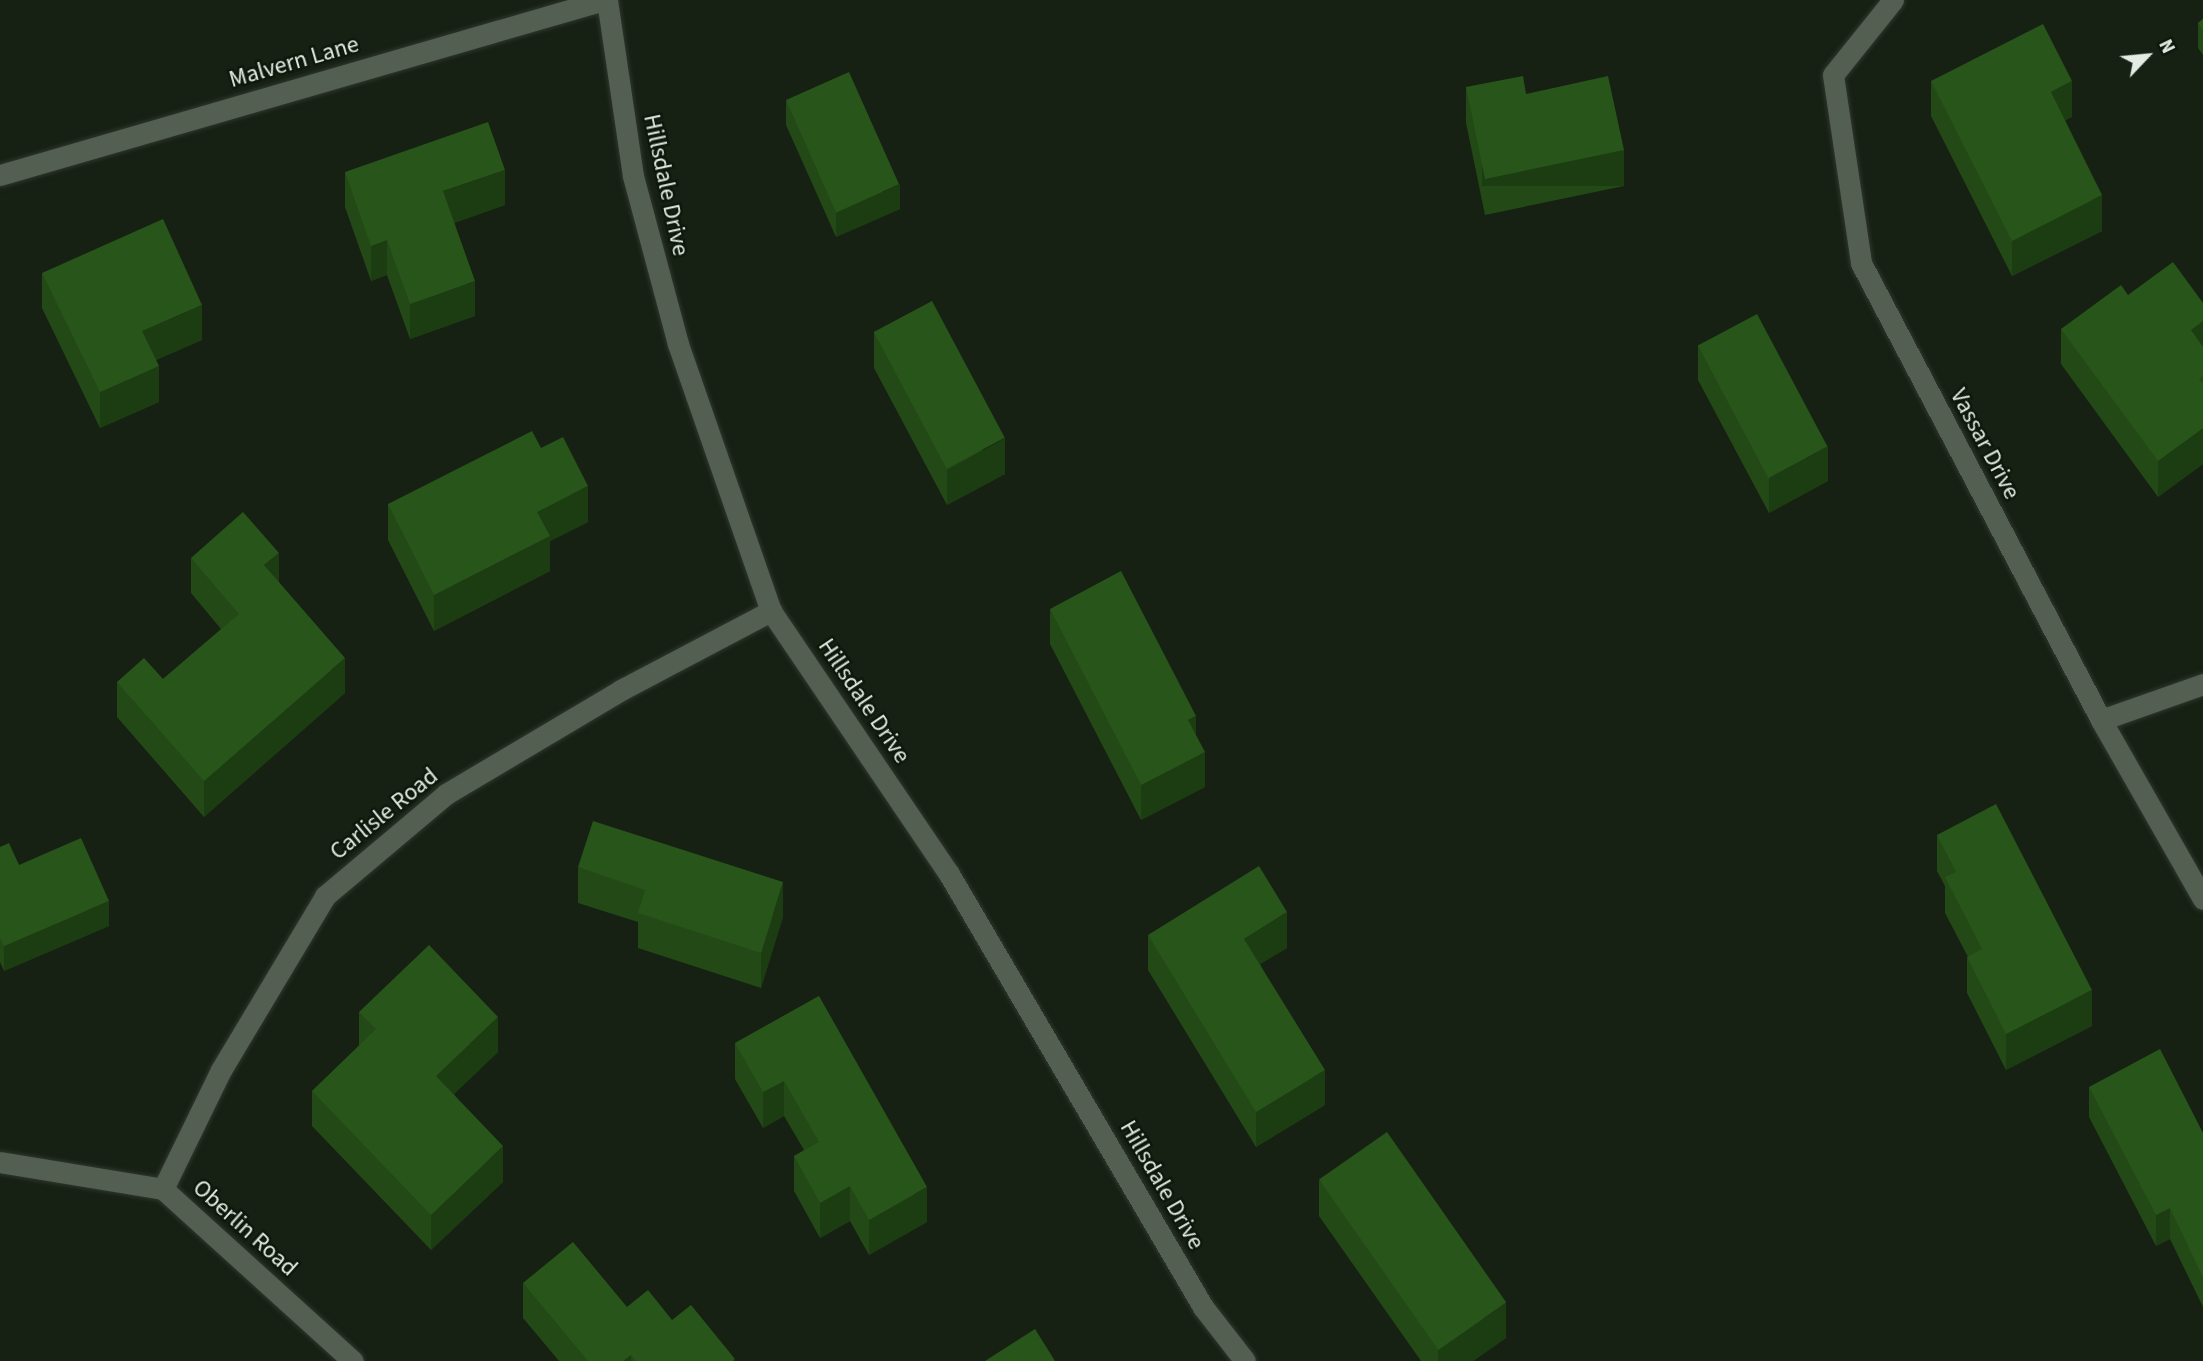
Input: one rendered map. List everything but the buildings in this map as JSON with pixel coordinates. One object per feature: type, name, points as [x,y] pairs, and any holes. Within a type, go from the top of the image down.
[{"type":"street","name":"Malvern Lane","points":[[0,176],[605,0]]},
{"type":"street","name":"Hillsdale Drive","points":[[605,0],[632,176],[678,344],[771,611],[949,874],[1203,1307],[1245,1361]]},
{"type":"street","name":"Vassar Drive","points":[[1893,0],[1833,75],[1861,263],[2101,720],[2203,899]]},
{"type":"street","name":"Carlisle Road","points":[[163,1189],[221,1070],[325,896],[446,794],[621,690],[771,611]]},
{"type":"street","points":[[2101,720],[2203,684]]},
{"type":"street","name":"Oberlin Road","points":[[0,1162],[163,1189],[353,1361]]}]
